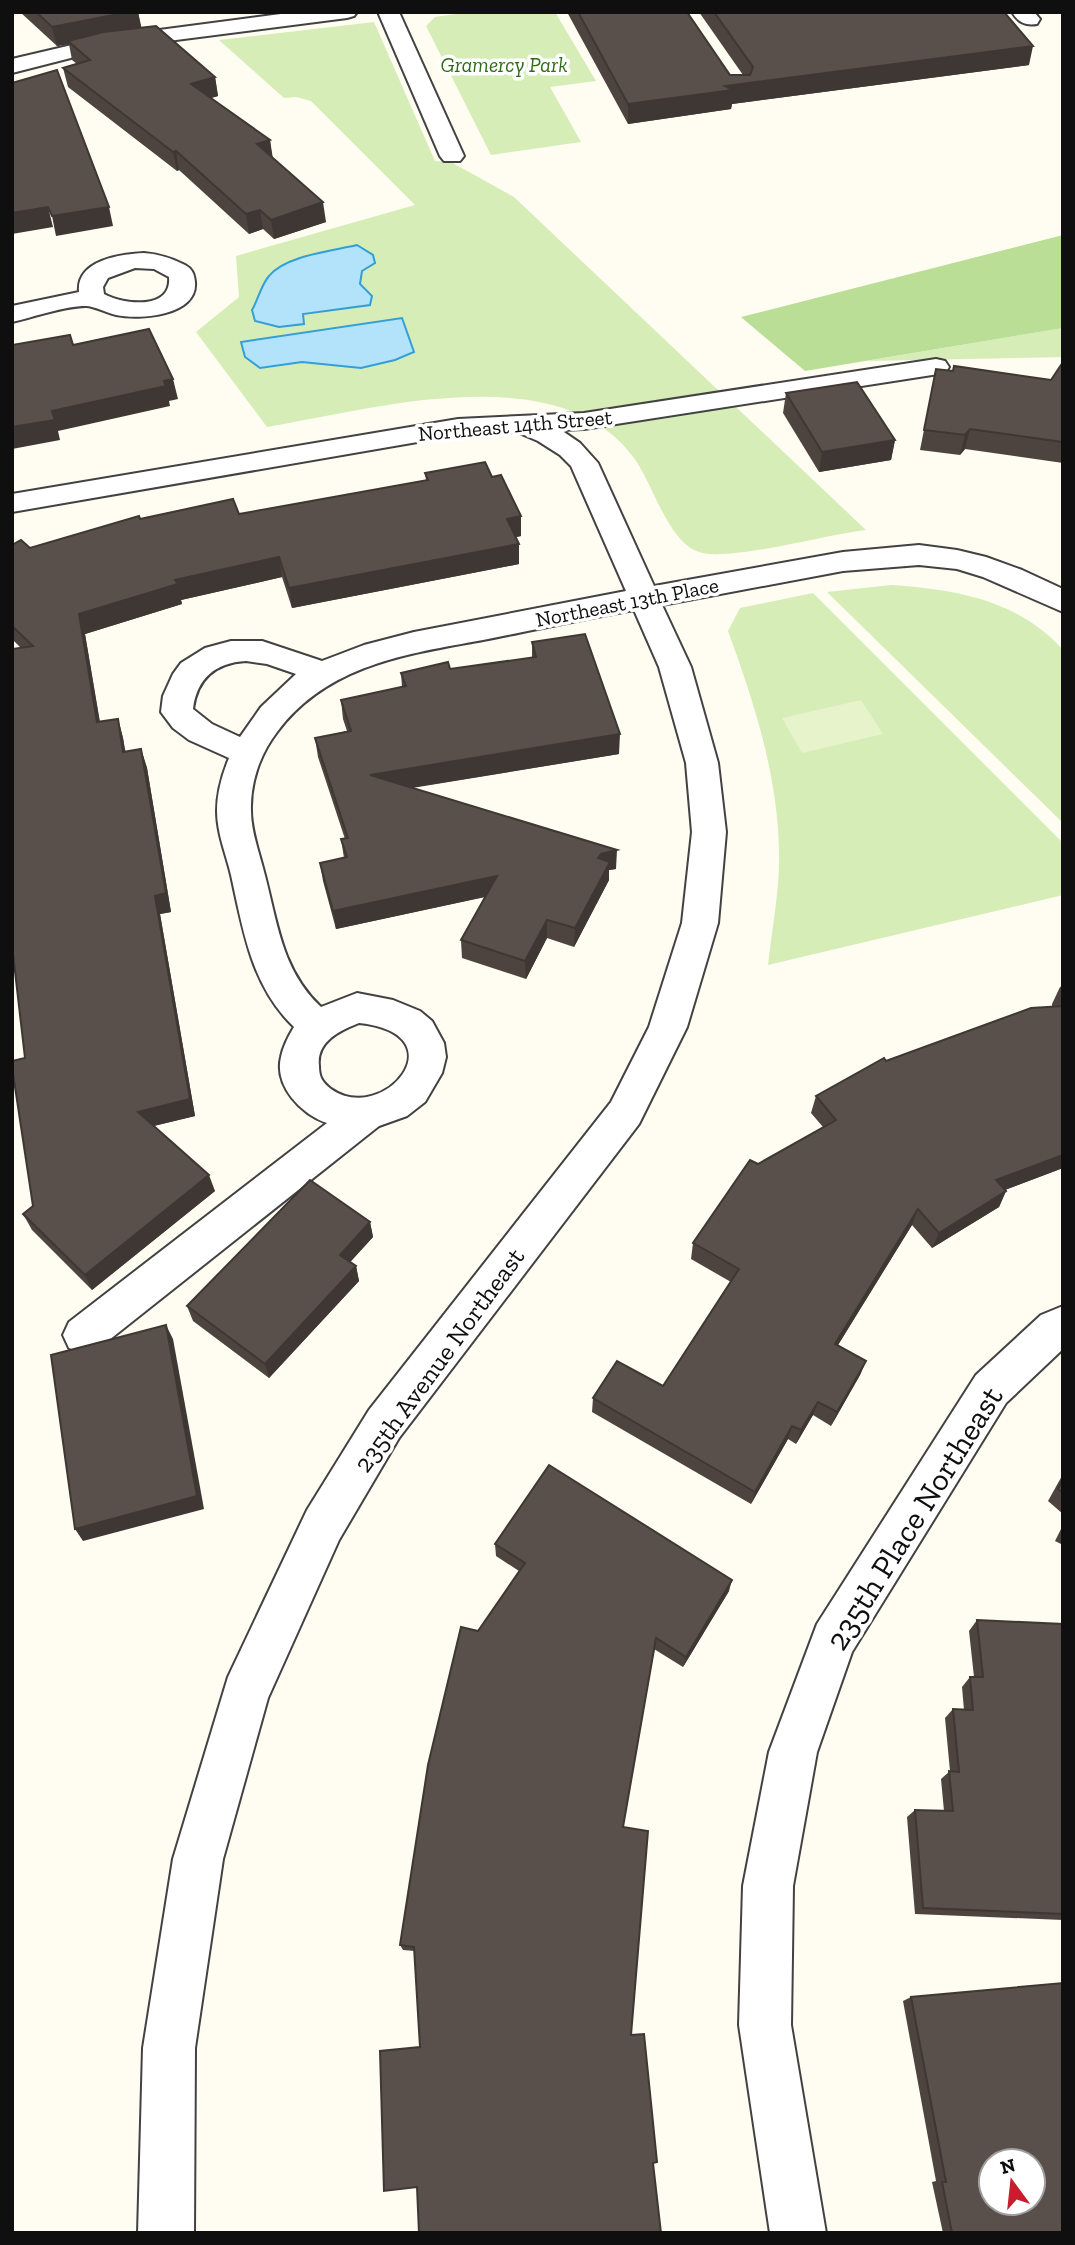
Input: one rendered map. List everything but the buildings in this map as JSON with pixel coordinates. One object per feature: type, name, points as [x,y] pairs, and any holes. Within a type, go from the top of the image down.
[{"type":"street","points":[[12,66],[106,43],[347,12]]},
{"type":"street","points":[[388,12],[452,156]]},
{"type":"street","points":[[12,314],[92,298]]},
{"type":"street","name":"Northeast 14th Street","points":[[12,503],[458,427],[584,421],[936,367]]},
{"type":"street","name":"235th Avenue Northeast","points":[[166,2233],[169,2048],[198,1859],[246,1694],[323,1525],[384,1424],[625,1113],[668,1027],[700,923],[709,832],[702,763],[675,667],[584,463],[571,448],[558,439],[522,425]]},
{"type":"street","name":"Northeast 13th Place","points":[[317,1025],[305,1015],[280,984],[265,954],[234,813],[239,776],[251,743],[274,712],[299,688],[338,665],[390,648],[645,597],[877,557],[920,555],[957,560],[997,571],[1063,602]]},
{"type":"street","points":[[248,753],[205,736],[190,726],[177,712],[177,694],[187,676],[205,660],[233,651],[261,652],[324,673]]},
{"type":"street","points":[[357,1008],[379,1009],[400,1015],[415,1027],[425,1043],[427,1061],[422,1079],[409,1095],[390,1107],[368,1113],[345,1113],[324,1105],[308,1093],[299,1076],[298,1058],[304,1040],[317,1025],[336,1014],[357,1008]]},
{"type":"street","points":[[84,1335],[368,1113]]},
{"type":"street","name":"235th Place Northeast","points":[[798,2233],[765,2025],[768,1886],[793,1752],[833,1640],[991,1389],[1022,1357],[1063,1325]]},
{"type":"green space","name":"Gramercy Park","points":[[470,12],[555,12],[596,81],[550,87],[581,142],[491,155],[426,26],[435,17]]},
{"type":"green space","points":[[374,22],[435,161],[451,162],[514,197],[866,530],[756,550],[714,554],[699,552],[678,537],[634,458],[601,426],[560,407],[513,398],[462,397],[410,402],[267,427],[196,332],[239,297],[236,256],[415,205],[311,101],[296,97],[284,98],[219,40]]},
{"type":"green space","points":[[1063,235],[1063,328],[805,371],[741,317]]},
{"type":"green space","points":[[1063,328],[1063,357],[866,361]]},
{"type":"green space","points":[[891,585],[938,590],[984,600],[1026,619],[1046,633],[1063,650],[1063,823],[827,592]]},
{"type":"green space","points":[[813,593],[1063,843],[1063,895],[768,965],[779,866],[778,824],[763,740],[728,631],[740,608]]},
{"type":"green space","points":[[861,700],[883,734],[802,753],[782,718]]},
{"type":"water","points":[[357,245],[373,255],[375,263],[362,271],[360,284],[372,296],[370,305],[303,314],[304,324],[279,327],[255,321],[252,310],[266,280],[276,269],[309,255]]},
{"type":"water","points":[[402,318],[414,352],[395,360],[361,368],[302,362],[260,368],[245,357],[241,342]]}]
